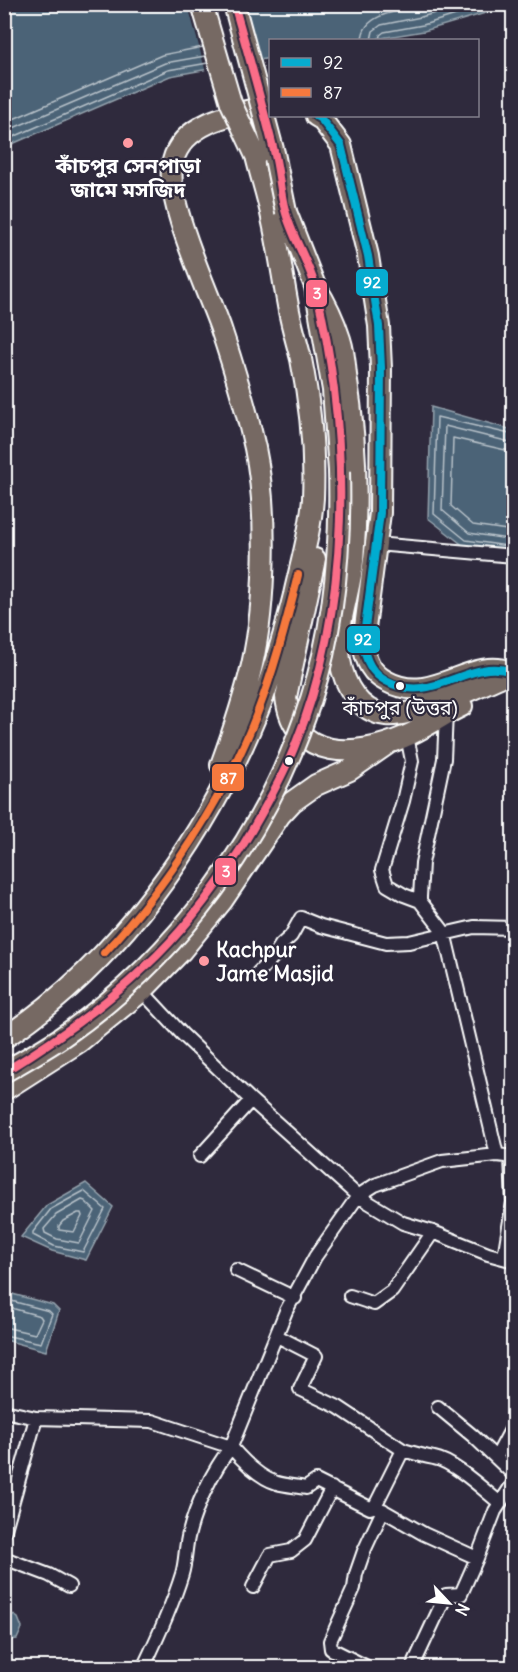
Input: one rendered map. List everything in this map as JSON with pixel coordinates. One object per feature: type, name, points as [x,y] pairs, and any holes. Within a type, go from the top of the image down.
[{"type":"highway","points":[[202,4],[231,104],[256,156],[279,215],[315,286],[327,304],[341,342],[351,401],[356,503],[353,563],[340,633],[340,658],[349,689],[372,711],[385,715],[400,715],[513,676]]},
{"type":"highway","points":[[216,4],[256,156]]},
{"type":"highway","points":[[234,4],[274,153],[290,315],[305,381],[312,454],[313,500],[317,524],[316,550],[301,631],[288,682],[287,711],[302,735],[314,744],[331,750],[353,751],[398,740]]},
{"type":"highway","points":[[218,794],[220,767],[245,689],[256,641],[262,577],[260,485],[255,449],[231,361],[180,218],[170,182],[173,160],[184,140],[203,125],[269,106]]},
{"type":"highway","points":[[318,117],[341,145],[375,287],[381,368],[380,493],[363,643],[364,656],[378,677],[393,685],[420,690],[490,668],[502,668],[513,676]]},
{"type":"highway","points":[[4,1071],[59,1039],[146,967],[198,909],[223,876],[252,830],[294,749],[312,698],[323,655],[336,575],[340,505],[333,390],[315,286]]},
{"type":"highway","points":[[4,1038],[59,997],[113,944],[172,868],[218,794],[257,713],[272,671],[285,630],[304,552],[313,500]]},
{"type":"highway","points":[[4,1090],[79,1042],[142,991],[182,950],[222,901],[292,802],[310,789],[350,770],[398,740],[513,676]]},
{"type":"street","points":[[376,544],[513,556]]},
{"type":"street","points":[[420,900],[422,862],[444,759],[446,713]]},
{"type":"street","points":[[398,740],[412,761],[403,801],[382,870],[387,885],[404,896],[420,900],[444,932],[497,1155]]},
{"type":"street","points":[[257,974],[291,936],[301,918],[321,926],[386,943],[409,942],[444,932],[474,927],[513,928]]},
{"type":"street","points":[[142,991],[182,1034],[251,1100],[358,1196],[403,1223],[433,1232],[488,1254],[509,1259],[513,1202],[512,1157],[497,1155],[442,1161],[375,1185],[358,1196],[315,1257],[286,1311],[231,1447],[218,1464],[198,1504],[188,1534],[183,1572],[163,1628],[143,1668]]},
{"type":"street","points":[[200,1156],[251,1100]]},
{"type":"street","points":[[350,1296],[374,1304],[392,1292],[433,1232]]},
{"type":"street","points":[[236,1270],[295,1298]]},
{"type":"street","points":[[277,1336],[316,1356],[300,1389],[338,1407],[403,1450],[427,1458],[436,1458],[456,1469],[500,1503]]},
{"type":"street","points":[[438,1407],[473,1436],[513,1475]]},
{"type":"street","points":[[4,1411],[36,1418],[152,1421],[231,1447],[266,1479],[306,1488],[316,1481],[370,1508],[379,1508],[424,1534],[477,1558]]},
{"type":"street","points":[[4,1533],[36,1418]]},
{"type":"street","points":[[496,1458],[513,1424]]},
{"type":"street","points":[[369,1668],[331,1649],[330,1641],[354,1588],[356,1574],[379,1508],[403,1450]]},
{"type":"street","points":[[412,1668],[446,1595],[461,1594],[495,1511],[513,1482]]},
{"type":"street","points":[[253,1587],[270,1555],[291,1551],[305,1540],[332,1488]]},
{"type":"street","points":[[4,1558],[49,1575],[69,1586]]},
{"type":"water","points":[[5,5],[513,5],[424,31],[375,39],[269,39],[269,58],[170,76],[5,147]]},
{"type":"water","points":[[431,407],[513,430],[513,553],[464,546],[428,518]]},
{"type":"water","points":[[86,1183],[113,1207],[86,1260],[52,1251],[21,1237],[47,1205]]},
{"type":"water","points":[[5,1292],[53,1305],[59,1311],[46,1351],[5,1340]]},
{"type":"water","points":[[5,1609],[18,1618],[22,1628],[17,1639],[10,1640],[5,1649]]},
{"type":"pier","points":[[188,5],[246,5],[262,63],[206,73]]},
{"type":"transit line","name":"3","points":[[4,1072],[78,1023],[129,982],[159,954],[208,897],[230,866],[269,800],[294,748],[313,694],[327,637],[336,580],[340,521],[340,462],[327,346],[313,279],[285,210],[274,151],[234,4]]},
{"type":"transit line","name":"92","points":[[318,117],[341,145],[368,256],[379,326],[380,513],[363,643],[365,655],[373,670],[381,678],[403,687],[419,688],[435,685],[480,670],[495,669],[511,672]]},
{"type":"transit line","name":"87","points":[[104,953],[172,870],[212,808],[229,775],[245,743],[264,694],[298,575]]},
{"type":"place","name":"কাঁচপুর সেনপাড়া জামে মসজিদ","points":[[128,143]]},
{"type":"place","name":"কাঁচপুর (উত্তর)","points":[[400,686]]},
{"type":"place","name":"Kachpur Jame Masjid","points":[[204,961]]}]
